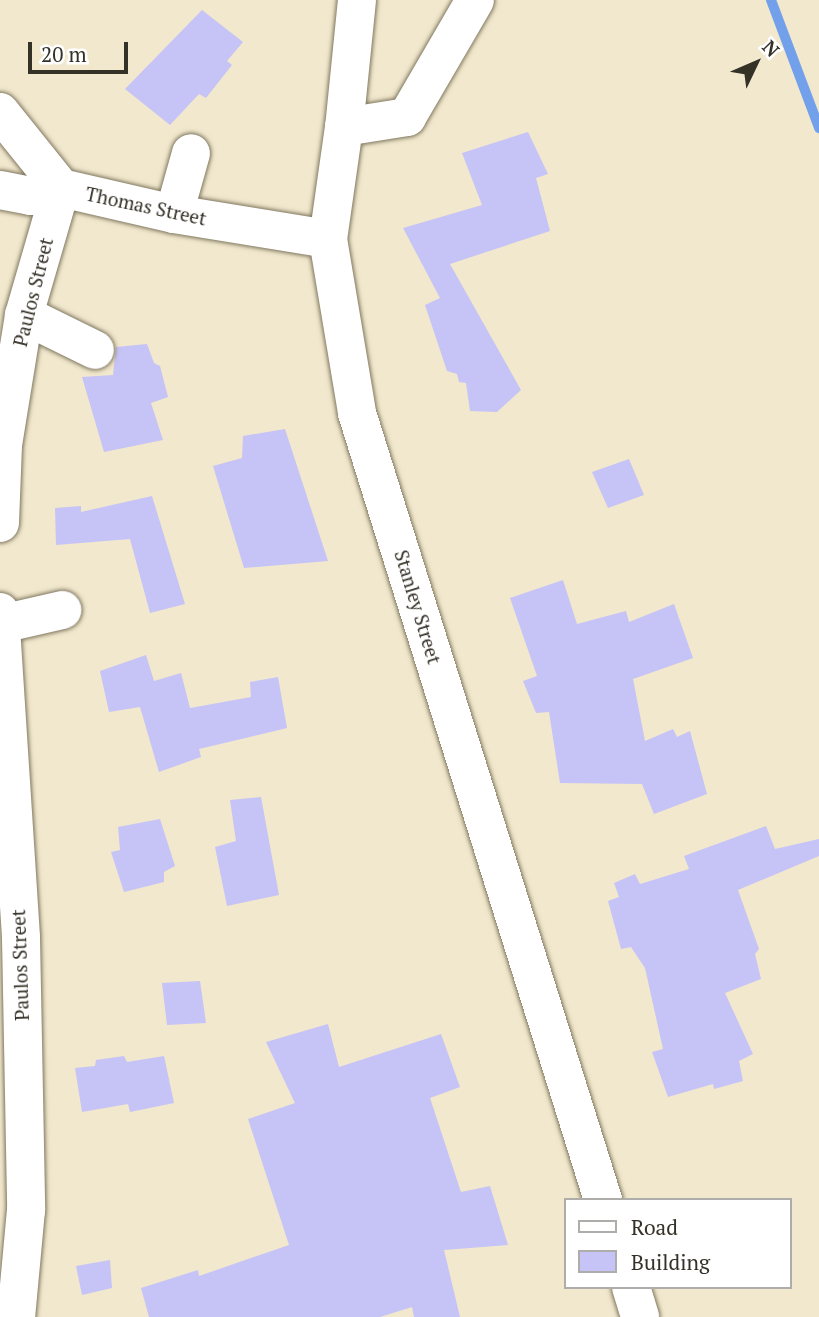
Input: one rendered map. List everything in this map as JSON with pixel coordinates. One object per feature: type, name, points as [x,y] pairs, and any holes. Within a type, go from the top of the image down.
[{"type":"street","name":"Stanley Street","points":[[357,0],[344,127],[328,239],[357,413],[602,1198]]},
{"type":"street","points":[[344,127],[407,117],[475,0]]},
{"type":"street","name":"Thomas Street","points":[[0,112],[61,188],[174,214],[328,239]]},
{"type":"street","points":[[174,214],[191,153]]},
{"type":"street","points":[[0,190],[30,196],[61,188]]},
{"type":"street","name":"Paulos Street","points":[[0,502],[1,444],[24,315],[61,188]]},
{"type":"street","points":[[24,315],[95,350]]},
{"type":"street","points":[[1,625],[62,610]]},
{"type":"street","name":"Paulos Street","points":[[0,612],[4,771],[21,938],[11,1083],[26,1210],[11,1252],[16,1317]]},
{"type":"street","points":[[632,1289],[640,1317]]},
{"type":"building","points":[[202,10],[243,42],[227,61],[232,65],[206,98],[199,94],[170,125],[125,89]]},
{"type":"building","points":[[528,132],[548,174],[536,178],[550,231],[450,264],[521,390],[497,412],[470,411],[466,383],[459,382],[457,374],[447,371],[425,305],[440,298],[403,228],[482,205],[462,153]]},
{"type":"building","points":[[147,344],[154,363],[160,366],[168,397],[151,403],[163,440],[104,452],[82,377],[113,375],[116,347]]},
{"type":"building","points":[[285,429],[328,561],[244,568],[213,466],[242,458],[243,436]]},
{"type":"building","points":[[629,459],[644,495],[608,508],[592,472]]},
{"type":"building","points":[[152,496],[185,604],[150,613],[130,539],[56,545],[55,508],[81,506],[81,512]]},
{"type":"building","points":[[563,580],[577,624],[626,611],[629,622],[674,604],[693,658],[633,679],[645,741],[673,729],[677,737],[690,731],[707,794],[654,814],[642,784],[560,783],[549,712],[536,713],[523,681],[537,676],[510,598]]},
{"type":"building","points":[[146,655],[154,681],[181,673],[190,708],[251,697],[250,682],[278,677],[287,728],[199,749],[201,757],[159,772],[140,707],[109,712],[100,671]]},
{"type":"building","points":[[261,797],[279,895],[227,906],[215,847],[236,841],[230,800]]},
{"type":"building","points":[[160,819],[175,866],[164,872],[164,882],[124,892],[111,852],[120,850],[118,827]]},
{"type":"building","points":[[766,826],[775,849],[819,839],[819,856],[738,890],[759,949],[755,954],[761,979],[725,993],[753,1054],[739,1061],[743,1081],[714,1089],[713,1084],[668,1097],[652,1052],[663,1049],[645,968],[631,947],[621,949],[608,901],[619,897],[614,883],[635,874],[640,884],[689,869],[684,856]]},
{"type":"building","points":[[200,981],[206,1023],[167,1025],[162,983]]},
{"type":"building","points":[[328,1024],[339,1067],[441,1034],[460,1087],[430,1098],[461,1192],[490,1186],[508,1245],[444,1250],[460,1317],[414,1317],[412,1307],[380,1317],[149,1317],[141,1288],[198,1270],[199,1276],[289,1245],[248,1119],[295,1103],[266,1042]]},
{"type":"building","points":[[124,1056],[127,1062],[164,1056],[174,1103],[130,1112],[128,1104],[82,1112],[75,1068],[95,1066],[96,1060]]},
{"type":"building","points":[[110,1260],[112,1288],[82,1295],[76,1266]]},
{"type":"waterway","points":[[771,0],[819,128]]}]
